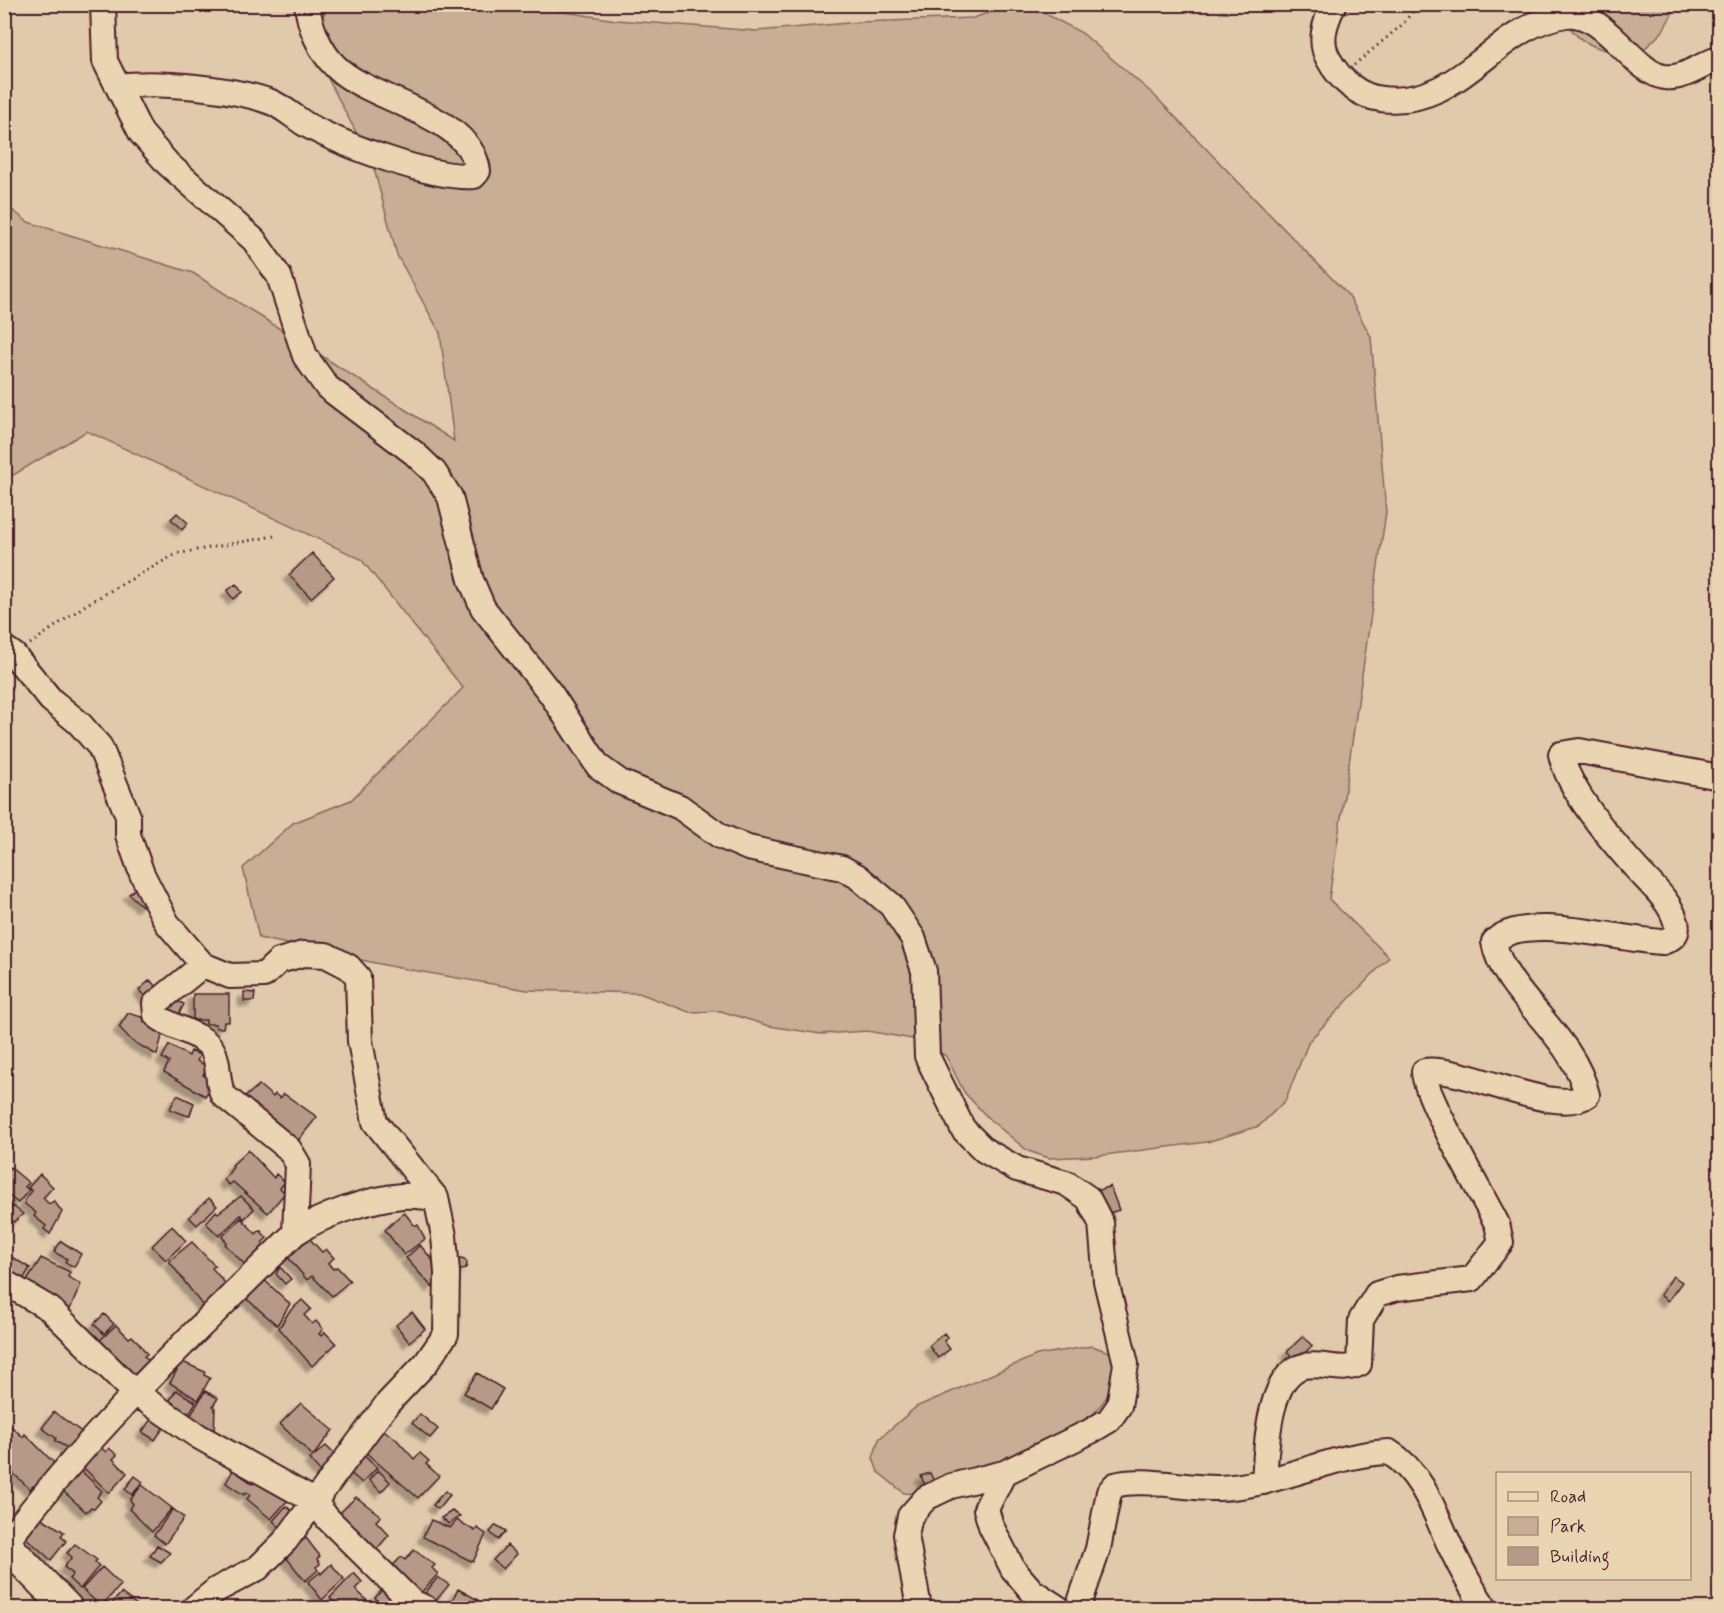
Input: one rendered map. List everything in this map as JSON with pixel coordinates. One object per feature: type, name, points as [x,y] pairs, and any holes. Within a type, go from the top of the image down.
[{"type":"main road","points":[[5,1543],[67,1608]]},
{"type":"street","points":[[103,4],[105,61],[141,133],[168,164],[254,240],[279,276],[305,356],[327,387],[414,453],[434,472],[450,497],[471,580],[483,608],[551,694],[598,766],[620,782],[680,807],[720,836],[748,848],[842,868],[857,876],[891,905],[913,938],[924,971],[927,1056],[963,1129],[984,1150],[1009,1164],[1066,1183],[1088,1198],[1101,1223],[1106,1281],[1126,1364],[1119,1406],[1109,1420],[1091,1431],[1005,1473],[951,1486],[926,1498],[910,1516],[906,1535],[919,1608]]},
{"type":"street","points":[[118,86],[140,83],[239,93],[272,103],[330,136],[411,166],[462,177],[474,176],[478,171],[473,151],[453,134],[428,116],[348,77],[335,67],[314,32],[308,4]]},
{"type":"street","points":[[1334,4],[1324,23],[1324,43],[1327,58],[1339,76],[1355,90],[1373,98],[1400,102],[1443,90],[1534,25],[1568,14],[1591,20],[1648,68],[1664,77],[1683,75],[1719,58]]},
{"type":"street","points":[[9,652],[51,700],[79,723],[100,747],[128,816],[128,835],[142,874],[167,923],[203,964],[230,976],[264,975],[279,961],[303,954],[326,955],[349,967],[358,977],[361,1008],[360,1041],[375,1122],[435,1198],[445,1245],[446,1334],[426,1363],[387,1404],[286,1540],[258,1568],[216,1590],[194,1608]]},
{"type":"street","points":[[1264,1482],[1266,1436],[1275,1401],[1294,1370],[1305,1366],[1351,1368],[1359,1364],[1361,1320],[1377,1294],[1397,1288],[1472,1279],[1501,1242],[1497,1224],[1434,1104],[1424,1071],[1440,1070],[1525,1094],[1570,1100],[1581,1099],[1587,1095],[1574,1059],[1508,974],[1495,951],[1494,942],[1500,936],[1520,930],[1570,928],[1663,942],[1672,939],[1676,932],[1676,922],[1669,906],[1630,862],[1583,801],[1563,766],[1561,754],[1579,752],[1719,777]]},
{"type":"street","points":[[203,964],[155,1004],[156,1015],[164,1022],[207,1043],[213,1051],[219,1087],[223,1095],[289,1149],[298,1164],[295,1233]]},
{"type":"street","points":[[4,1549],[5,1543],[48,1487],[134,1392],[295,1233],[311,1222],[377,1202],[402,1196],[435,1198]]},
{"type":"street","points":[[4,1282],[50,1309],[134,1392],[198,1436],[314,1501],[328,1519],[412,1602],[425,1608]]},
{"type":"street","points":[[1078,1608],[1098,1550],[1109,1492],[1115,1485],[1141,1482],[1177,1487],[1221,1488],[1264,1482],[1346,1459],[1389,1452],[1398,1458],[1418,1480],[1471,1587],[1485,1608]]},
{"type":"street","points":[[1005,1473],[986,1509],[991,1526],[1013,1569],[1032,1591],[1058,1608]]},
{"type":"path","points":[[1339,76],[1402,24],[1418,4]]},
{"type":"path","points":[[9,652],[87,604],[176,554],[274,536]]},
{"type":"green space","points":[[331,5],[521,5],[616,20],[757,31],[859,22],[973,18],[1003,8],[1031,6],[1082,33],[1153,94],[1349,296],[1371,337],[1386,512],[1329,899],[1389,957],[1309,1041],[1285,1101],[1259,1126],[1207,1142],[1096,1156],[1049,1158],[1028,1151],[989,1119],[964,1092],[946,1056],[918,1040],[867,1031],[821,1034],[769,1026],[721,1011],[689,1012],[639,993],[527,990],[394,967],[259,938],[243,868],[293,823],[351,800],[463,688],[361,559],[87,431],[5,480],[4,204],[28,222],[193,273],[454,441],[440,333],[397,255],[373,165],[322,67],[318,22]]},
{"type":"green space","points":[[1563,5],[1677,5],[1662,32],[1638,55],[1610,51],[1583,40],[1569,25]]},
{"type":"green space","points":[[1092,1346],[1115,1354],[1127,1371],[1082,1429],[950,1497],[904,1493],[878,1472],[873,1458],[879,1439],[916,1407],[1037,1355]]},
{"type":"building","points":[[177,513],[188,523],[182,530],[171,519]]},
{"type":"building","points":[[312,553],[334,577],[311,598],[289,575]]},
{"type":"building","points":[[236,584],[242,592],[233,599],[227,591]]},
{"type":"building","points":[[136,888],[147,901],[142,906],[129,894]]},
{"type":"building","points":[[150,980],[157,988],[146,998],[139,990]]},
{"type":"building","points":[[244,992],[255,993],[254,1001],[244,1001]]},
{"type":"building","points":[[193,994],[229,994],[229,1022],[224,1022],[223,1028],[216,1028],[216,1024],[206,1024],[206,1020],[193,1020]]},
{"type":"building","points":[[171,998],[184,1004],[176,1020],[163,1014]]},
{"type":"building","points":[[128,1013],[145,1018],[144,1022],[163,1032],[157,1055],[132,1041],[119,1027]]},
{"type":"building","points":[[169,1045],[189,1056],[191,1051],[200,1055],[197,1061],[207,1066],[203,1075],[209,1078],[210,1089],[205,1096],[164,1072],[169,1062],[162,1058]]},
{"type":"building","points":[[259,1085],[273,1097],[275,1094],[280,1098],[284,1094],[317,1117],[296,1143],[244,1098]]},
{"type":"building","points":[[177,1095],[194,1103],[190,1115],[170,1109]]},
{"type":"building","points":[[248,1150],[274,1178],[276,1174],[285,1182],[280,1188],[285,1193],[268,1213],[233,1182],[229,1185],[224,1180],[233,1167],[232,1165]]},
{"type":"building","points":[[10,1167],[29,1183],[25,1187],[29,1190],[18,1203],[4,1192],[4,1174]]},
{"type":"building","points":[[40,1174],[53,1187],[43,1198],[49,1204],[54,1201],[62,1212],[50,1234],[44,1229],[46,1226],[34,1216],[36,1213],[25,1204],[25,1200],[32,1191],[28,1188]]},
{"type":"building","points":[[1110,1186],[1119,1210],[1106,1214],[1097,1191]]},
{"type":"building","points":[[241,1196],[254,1209],[244,1219],[241,1215],[219,1236],[206,1223],[216,1211],[218,1213]]},
{"type":"building","points":[[209,1198],[217,1206],[197,1225],[189,1217]]},
{"type":"building","points":[[13,1206],[23,1214],[14,1222],[6,1216]]},
{"type":"building","points":[[404,1212],[414,1225],[418,1225],[425,1239],[404,1255],[385,1230]]},
{"type":"building","points":[[241,1218],[256,1234],[260,1230],[267,1238],[262,1243],[267,1248],[248,1268],[225,1244],[227,1242],[222,1237]]},
{"type":"building","points":[[172,1226],[186,1241],[166,1260],[152,1246]]},
{"type":"building","points":[[307,1236],[322,1252],[326,1249],[334,1258],[328,1263],[333,1269],[337,1267],[350,1281],[332,1296],[312,1276],[307,1280],[286,1255]]},
{"type":"building","points":[[61,1241],[81,1254],[74,1267],[65,1262],[67,1259],[54,1252]]},
{"type":"building","points":[[192,1242],[215,1266],[212,1268],[229,1288],[205,1309],[169,1261]]},
{"type":"building","points":[[420,1245],[440,1269],[440,1277],[432,1287],[406,1258]]},
{"type":"building","points":[[5,1253],[30,1268],[22,1281],[4,1271]]},
{"type":"building","points":[[41,1258],[70,1272],[68,1277],[81,1284],[68,1314],[60,1309],[62,1304],[37,1291],[39,1287],[27,1281]]},
{"type":"building","points":[[463,1258],[466,1259],[466,1269],[459,1270],[456,1269],[455,1262],[456,1259]]},
{"type":"building","points":[[280,1267],[291,1279],[285,1284],[276,1274]]},
{"type":"building","points":[[259,1275],[290,1304],[277,1325],[242,1295]]},
{"type":"building","points":[[1673,1276],[1682,1282],[1668,1301],[1660,1295]]},
{"type":"building","points":[[302,1300],[311,1309],[304,1315],[312,1324],[316,1321],[323,1329],[319,1334],[321,1336],[325,1332],[336,1344],[312,1366],[279,1328],[289,1312]]},
{"type":"building","points":[[412,1312],[425,1329],[409,1342],[396,1325]]},
{"type":"building","points":[[104,1314],[114,1324],[104,1334],[94,1324]]},
{"type":"building","points":[[116,1325],[129,1338],[132,1336],[139,1343],[147,1354],[144,1356],[153,1365],[135,1382],[97,1343]]},
{"type":"building","points":[[944,1333],[948,1338],[944,1341],[950,1349],[938,1358],[929,1346]]},
{"type":"building","points":[[1303,1336],[1312,1346],[1296,1361],[1287,1352]]},
{"type":"building","points":[[178,1360],[205,1372],[204,1375],[210,1378],[198,1400],[170,1383],[177,1370],[174,1368]]},
{"type":"building","points":[[477,1373],[503,1389],[491,1409],[464,1393]]},
{"type":"building","points":[[176,1390],[196,1402],[187,1417],[167,1405]]},
{"type":"building","points":[[205,1391],[218,1398],[213,1406],[215,1408],[214,1434],[188,1420]]},
{"type":"building","points":[[301,1403],[333,1430],[313,1456],[280,1424]]},
{"type":"building","points":[[54,1412],[83,1433],[71,1450],[55,1441],[56,1438],[42,1428]]},
{"type":"building","points":[[420,1414],[438,1429],[430,1438],[412,1423]]},
{"type":"building","points":[[151,1419],[164,1427],[155,1440],[142,1432]]},
{"type":"building","points":[[11,1426],[23,1437],[25,1434],[54,1463],[35,1487],[30,1489],[4,1465],[4,1428],[8,1430]]},
{"type":"building","points":[[381,1428],[397,1440],[414,1459],[420,1453],[429,1461],[426,1464],[439,1476],[418,1498],[364,1451]]},
{"type":"building","points":[[98,1445],[106,1452],[109,1448],[117,1455],[113,1459],[127,1473],[109,1493],[81,1465]]},
{"type":"building","points":[[326,1446],[339,1459],[323,1475],[310,1459]]},
{"type":"building","points":[[362,1454],[377,1468],[362,1483],[347,1470]]},
{"type":"building","points":[[77,1467],[102,1491],[97,1497],[101,1501],[94,1509],[91,1507],[86,1512],[62,1490]]},
{"type":"building","points":[[233,1470],[253,1484],[257,1479],[263,1479],[288,1500],[271,1519],[247,1499],[250,1495],[246,1492],[244,1495],[226,1483]]},
{"type":"building","points":[[378,1470],[390,1482],[381,1492],[369,1480]]},
{"type":"building","points":[[930,1473],[934,1482],[925,1485],[921,1476]]},
{"type":"building","points":[[135,1476],[143,1482],[132,1495],[125,1489]]},
{"type":"building","points":[[142,1485],[172,1508],[152,1532],[129,1509],[133,1504],[130,1500]]},
{"type":"building","points":[[445,1491],[450,1495],[438,1509],[433,1505]]},
{"type":"building","points":[[356,1497],[381,1516],[376,1521],[389,1535],[375,1551],[339,1514]]},
{"type":"building","points":[[286,1506],[293,1512],[284,1531],[273,1521]]},
{"type":"building","points":[[173,1509],[184,1518],[165,1544],[154,1535]]},
{"type":"building","points":[[452,1511],[460,1516],[448,1524],[441,1518]]},
{"type":"building","points":[[37,1515],[64,1532],[61,1536],[66,1541],[51,1560],[23,1535]]},
{"type":"building","points":[[431,1520],[450,1528],[457,1520],[475,1531],[477,1528],[486,1534],[473,1562],[423,1537]]},
{"type":"building","points":[[496,1525],[506,1531],[498,1540],[490,1532]]},
{"type":"building","points":[[306,1538],[320,1556],[317,1559],[320,1564],[316,1567],[318,1570],[305,1581],[286,1557],[290,1554],[288,1552]]},
{"type":"building","points":[[75,1544],[97,1560],[95,1562],[99,1566],[80,1589],[69,1579],[73,1574],[64,1567],[72,1557],[67,1553]]},
{"type":"building","points":[[157,1545],[170,1553],[161,1562],[150,1556]]},
{"type":"building","points":[[507,1545],[517,1554],[503,1569],[493,1560]]},
{"type":"building","points":[[414,1550],[435,1565],[432,1568],[438,1574],[419,1595],[390,1569],[401,1557],[405,1560]]},
{"type":"building","points":[[331,1564],[344,1579],[322,1600],[308,1582]]},
{"type":"building","points":[[102,1567],[121,1585],[101,1606],[82,1589]]},
{"type":"building","points":[[354,1573],[362,1582],[355,1589],[374,1607],[341,1608],[330,1598]]},
{"type":"building","points":[[438,1577],[449,1585],[433,1604],[423,1596]]},
{"type":"building","points":[[385,1586],[398,1597],[387,1608],[375,1598]]},
{"type":"building","points":[[458,1589],[478,1600],[473,1608],[448,1608]]},
{"type":"building","points":[[121,1593],[141,1608],[108,1608]]}]
